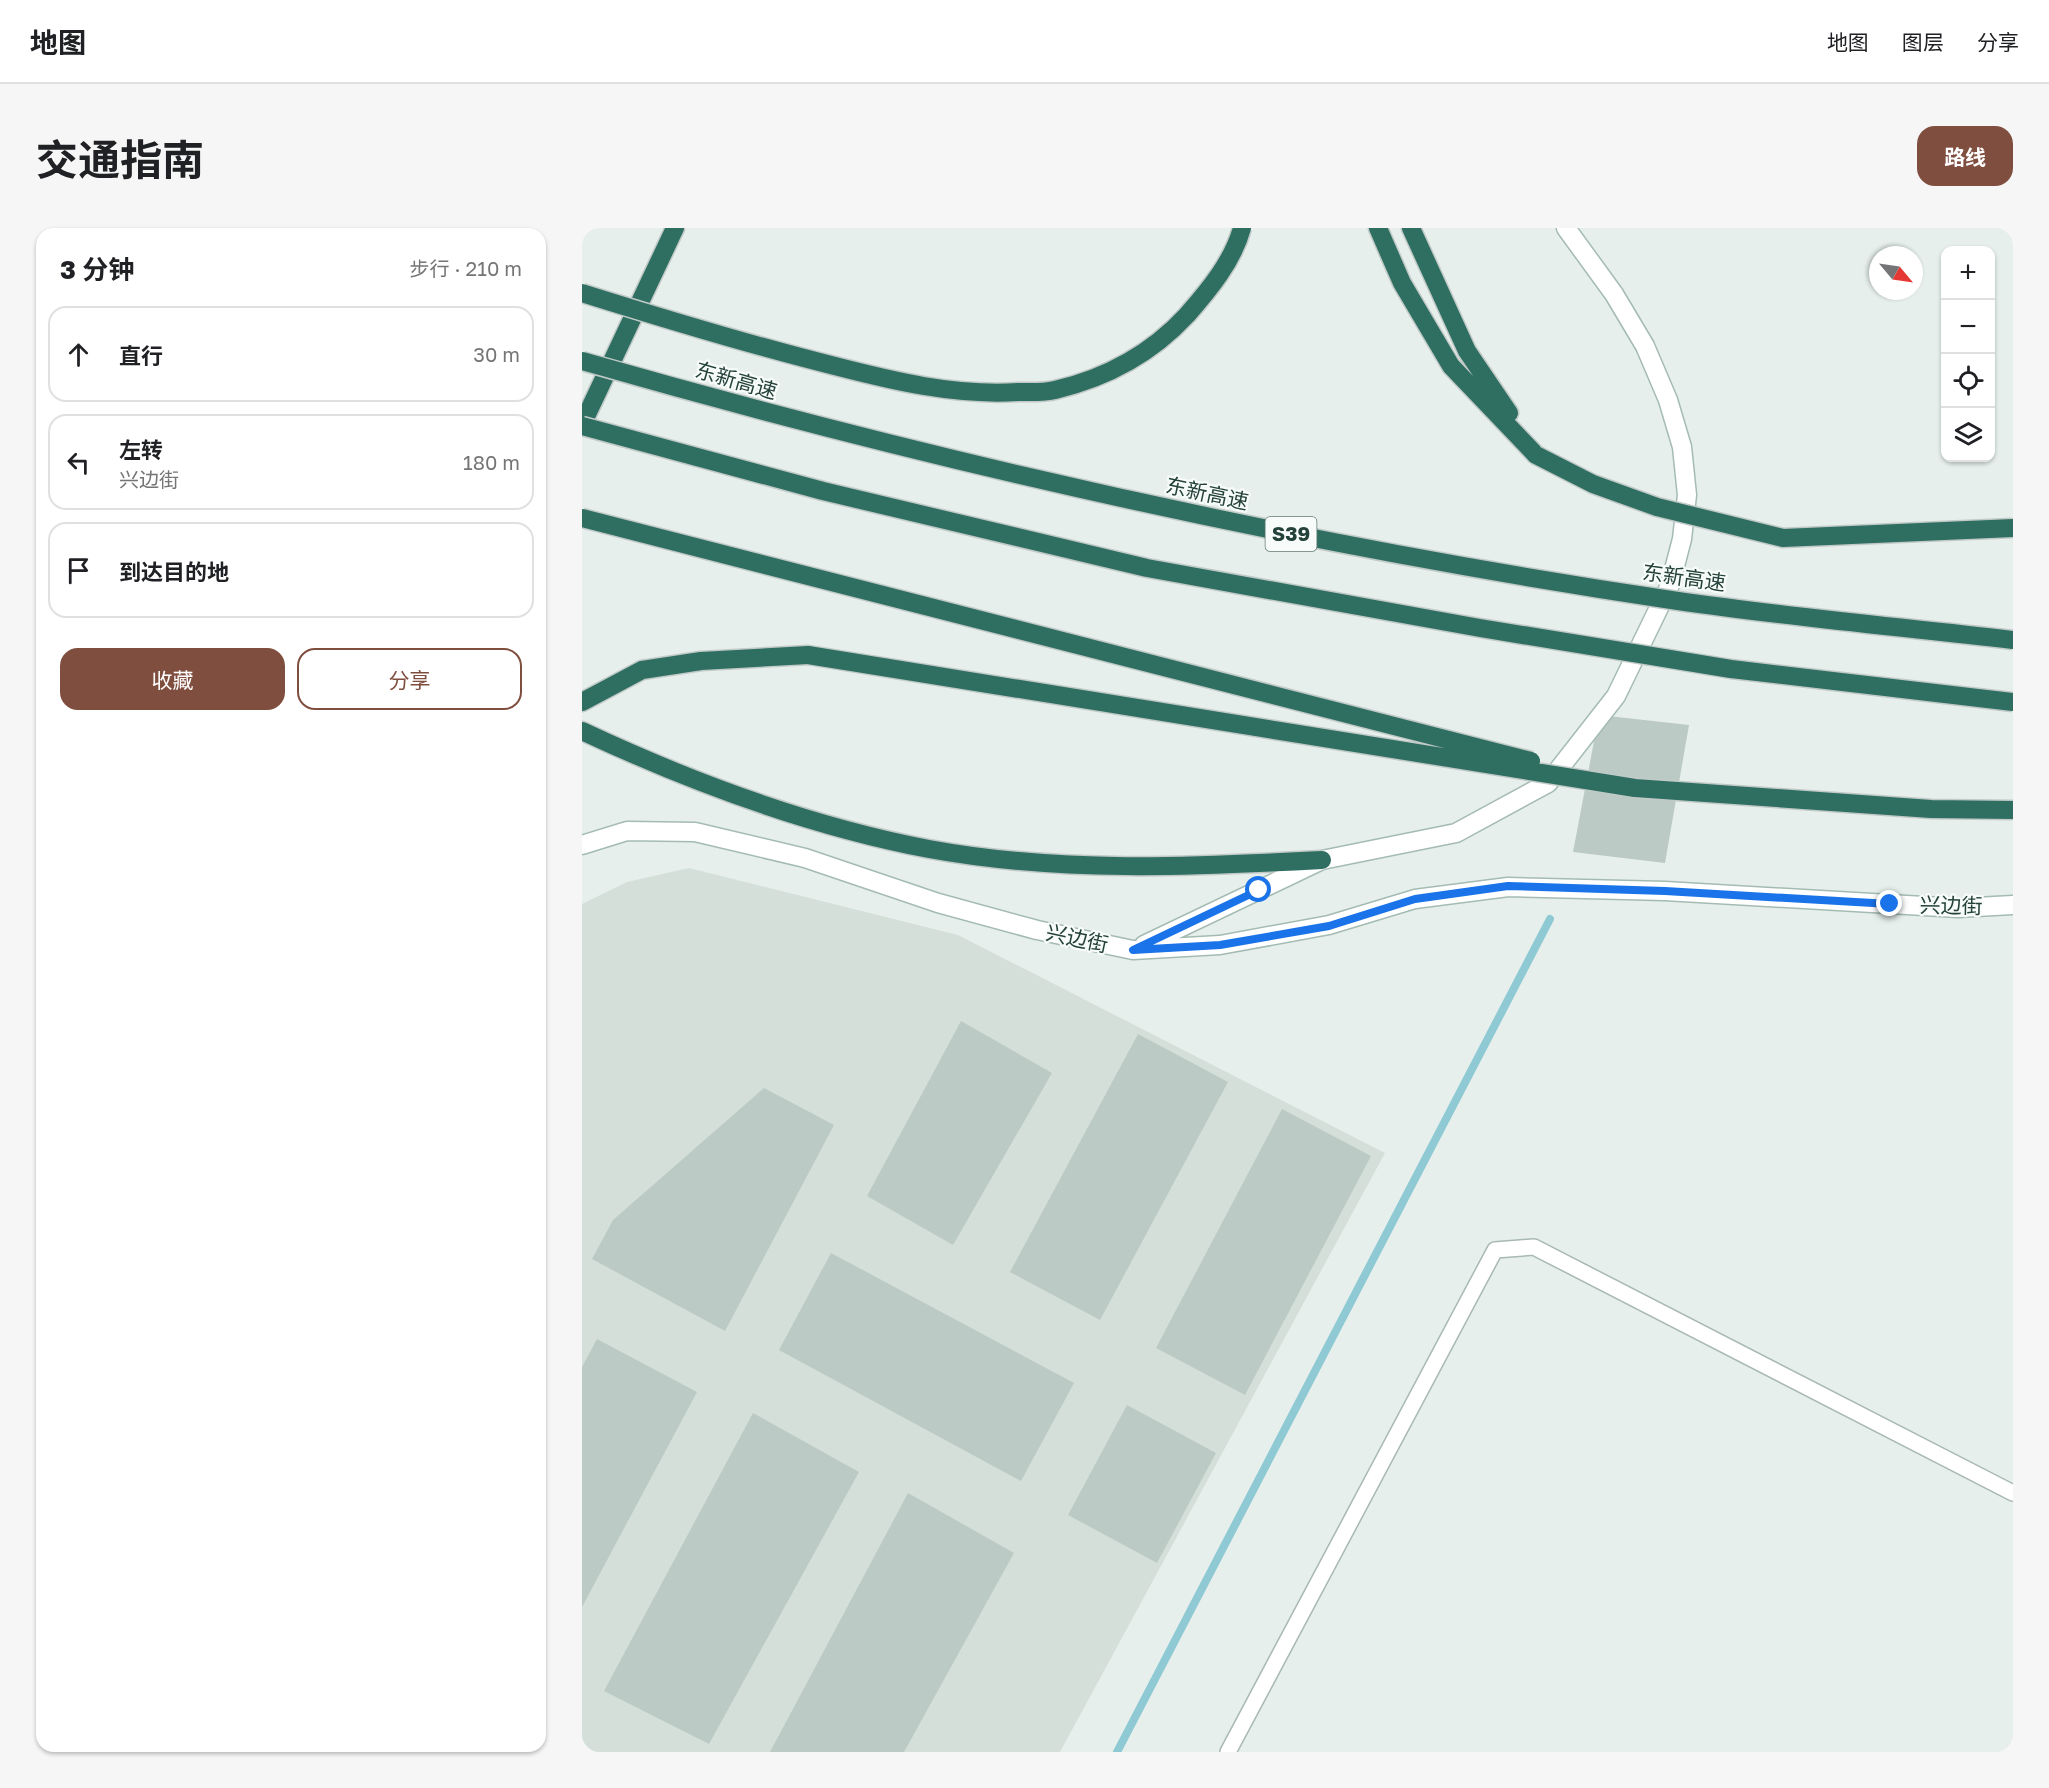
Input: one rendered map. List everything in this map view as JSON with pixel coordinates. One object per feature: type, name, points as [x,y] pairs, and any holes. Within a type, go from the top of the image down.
[{"type":"highway","points":[[675,228],[582,425],[823,491],[1147,568],[1469,626],[1731,669],[2013,702]]},
{"type":"highway","points":[[582,293],[740,342],[897,382],[964,392],[1053,390],[1115,370],[1164,340],[1209,290],[1239,239],[1242,228]]},
{"type":"highway","points":[[1378,228],[1402,283],[1451,366],[1536,455],[1593,484],[1658,507],[1783,538],[2013,528]]},
{"type":"highway","points":[[1411,228],[1467,351],[1536,455]]},
{"type":"highway","name":"东新高速","points":[[582,361],[808,424],[1166,509],[1322,540],[1680,601],[2013,640]]},
{"type":"highway","points":[[582,518],[1635,788]]},
{"type":"highway","points":[[582,702],[642,670],[701,661],[808,655],[1635,788],[1931,809],[2013,810]]},
{"type":"highway","points":[[582,731],[654,765],[761,805],[930,849],[1047,863],[1178,868],[1322,860]]},
{"type":"street","points":[[1133,950],[1322,860],[1456,833],[1548,783],[1616,696],[1670,585],[1682,539],[1687,495],[1682,447],[1668,399],[1645,346],[1614,294],[1566,228]]},
{"type":"street","name":"兴边街","points":[[582,845],[627,831],[695,832],[804,858],[938,903],[1037,930],[1133,950],[1220,945],[1329,926],[1415,899],[1508,886],[1665,891],[1958,908],[2013,905]]},
{"type":"lane","points":[[1228,1752],[1495,1250],[1534,1247],[2013,1493]]},
{"type":"shaded area","points":[[689,868],[958,935],[1385,1153],[1060,1752],[582,1752],[582,904],[627,882]]},
{"type":"building","points":[[1599,715],[1689,725],[1665,863],[1573,852]]},
{"type":"building","points":[[961,1021],[1052,1073],[953,1245],[867,1196]]},
{"type":"building","points":[[1138,1034],[1228,1082],[1100,1320],[1010,1272]]},
{"type":"building","points":[[764,1088],[834,1125],[725,1331],[592,1259],[613,1220]]},
{"type":"building","points":[[1282,1109],[1371,1156],[1245,1395],[1156,1348]]},
{"type":"building","points":[[831,1253],[1074,1383],[1021,1481],[779,1350]]},
{"type":"building","points":[[597,1339],[697,1392],[582,1607],[582,1367]]},
{"type":"building","points":[[1127,1405],[1216,1453],[1157,1563],[1068,1515]]},
{"type":"building","points":[[753,1413],[859,1472],[709,1744],[604,1691]]},
{"type":"building","points":[[908,1493],[1014,1553],[904,1752],[770,1752]]},
{"type":"waterway","points":[[1117,1752],[1550,919]]},
{"type":"route","points":[[1259,890],[1133,950],[1220,945],[1329,926],[1415,899],[1508,886],[1665,891],[1890,904]]}]
